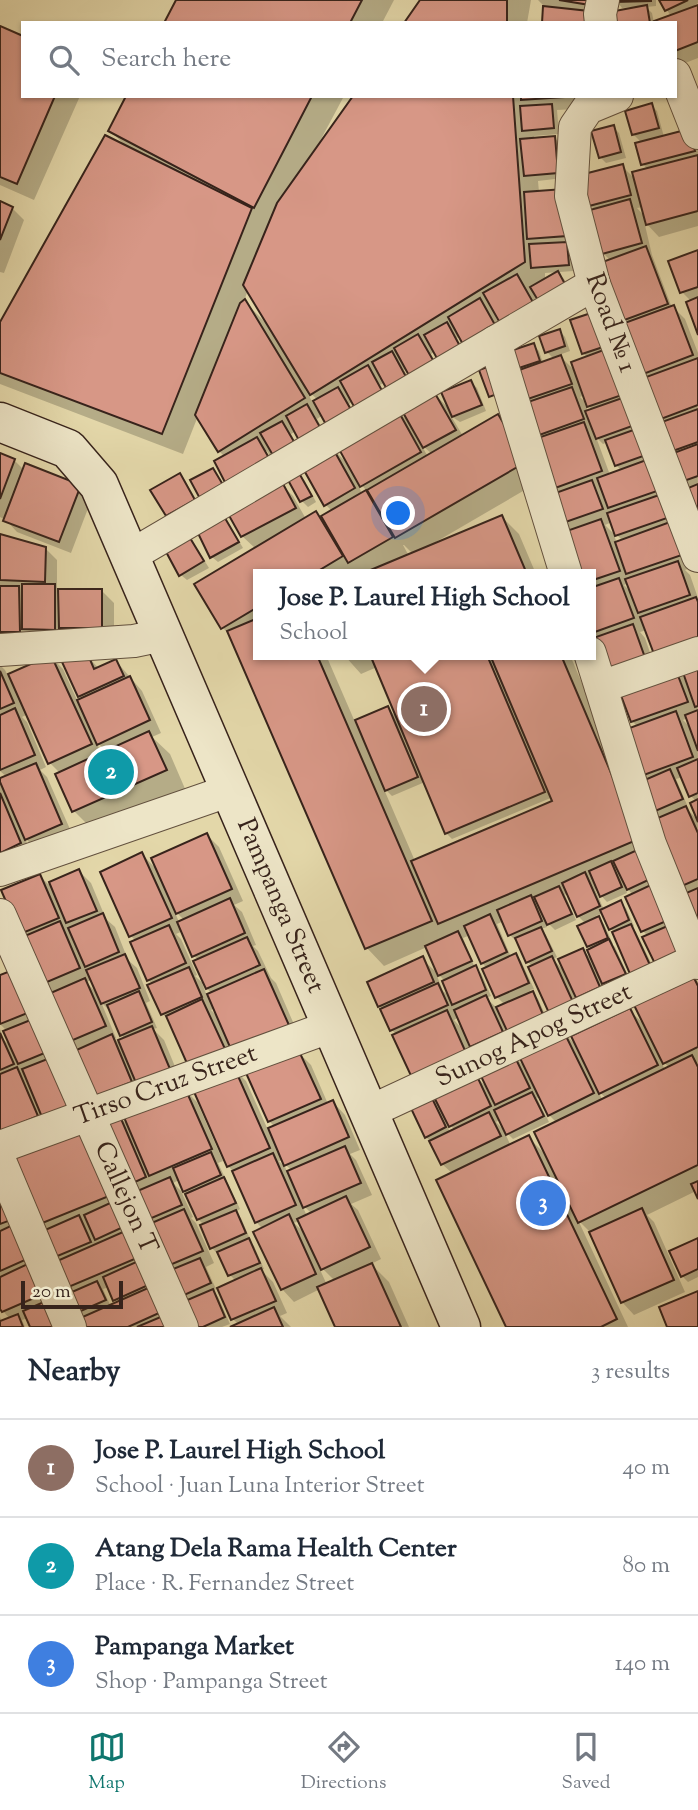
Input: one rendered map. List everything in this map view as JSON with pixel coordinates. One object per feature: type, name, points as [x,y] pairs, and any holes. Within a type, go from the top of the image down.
[{"type":"street","points":[[601,21],[603,0]]},
{"type":"street","points":[[677,74],[698,67]]},
{"type":"street","points":[[677,80],[698,133]]},
{"type":"street","name":"Road № 1","points":[[610,98],[588,108],[575,127],[571,196],[594,284],[698,556]]},
{"type":"street","points":[[130,556],[594,284]]},
{"type":"street","points":[[495,342],[564,569]]},
{"type":"street","name":"Pampanga Street","points":[[0,422],[68,449],[99,485],[461,1327]]},
{"type":"street","points":[[0,650],[134,641],[163,635]]},
{"type":"street","points":[[601,687],[698,653]]},
{"type":"street","points":[[592,660],[650,844],[698,960]]},
{"type":"street","points":[[0,870],[231,790]]},
{"type":"street","name":"Callejon T","points":[[0,915],[182,1327]]},
{"type":"street","name":"Sunog Apog Street","points":[[369,1112],[698,960]]},
{"type":"street","name":"Tirso Cruz Street","points":[[0,1147],[332,1026]]},
{"type":"street","points":[[0,1161],[70,1327]]},
{"type":"building","points":[[176,0],[362,0],[351,21],[165,21]]},
{"type":"building","points":[[420,0],[507,0],[507,21],[405,21]]},
{"type":"building","points":[[559,0],[597,0],[596,6]]},
{"type":"building","points":[[614,0],[651,0],[651,1],[615,2]]},
{"type":"building","points":[[659,0],[688,0],[665,11]]},
{"type":"building","points":[[647,5],[650,21],[606,21],[604,13]]},
{"type":"building","points":[[698,5],[698,42],[677,50],[677,21],[654,21]]},
{"type":"building","points":[[543,6],[598,12],[597,21],[542,21]]},
{"type":"building","points":[[0,26],[21,35],[21,98],[54,98],[17,184],[0,177]]},
{"type":"building","points":[[125,98],[311,98],[254,208],[108,131]]},
{"type":"building","points":[[352,98],[513,98],[525,262],[310,395],[243,285],[277,203]]},
{"type":"building","points":[[652,103],[659,128],[632,135],[625,111]]},
{"type":"building","points":[[552,104],[554,128],[522,131],[520,106]]},
{"type":"building","points":[[614,125],[621,152],[599,158],[591,131]]},
{"type":"building","points":[[689,129],[695,151],[641,165],[635,143]]},
{"type":"building","points":[[105,135],[252,208],[162,434],[0,373],[0,322]]},
{"type":"building","points":[[555,136],[558,173],[524,176],[520,139]]},
{"type":"building","points":[[698,155],[698,211],[646,225],[632,172]]},
{"type":"building","points":[[623,164],[631,195],[589,206],[580,175]]},
{"type":"building","points":[[564,189],[567,236],[527,239],[524,192]]},
{"type":"building","points":[[630,199],[642,243],[602,254],[590,210]]},
{"type":"building","points":[[0,201],[13,207],[0,240]]},
{"type":"building","points":[[567,242],[569,265],[531,268],[529,244]]},
{"type":"building","points":[[646,246],[668,304],[619,322],[597,264]]},
{"type":"building","points":[[698,250],[698,287],[680,293],[668,261]]},
{"type":"building","points":[[558,271],[566,286],[539,302],[530,287]]},
{"type":"building","points":[[517,274],[534,304],[500,323],[483,293]]},
{"type":"building","points":[[698,297],[698,335],[686,302]]},
{"type":"building","points":[[480,298],[499,332],[466,350],[448,317]]},
{"type":"building","points":[[245,299],[305,398],[218,452],[195,415],[240,303]]},
{"type":"building","points":[[674,305],[693,355],[638,376],[619,325]]},
{"type":"building","points":[[594,312],[606,346],[582,354],[570,320]]},
{"type":"building","points":[[447,322],[462,350],[439,362],[424,335]]},
{"type":"building","points":[[560,329],[565,346],[545,353],[539,336]]},
{"type":"building","points":[[418,334],[437,367],[412,381],[394,348]]},
{"type":"building","points":[[534,343],[540,361],[519,368],[513,350]]},
{"type":"building","points":[[609,348],[625,394],[587,407],[571,362]]},
{"type":"building","points":[[392,351],[411,386],[391,397],[372,362]]},
{"type":"building","points":[[561,355],[572,384],[519,402],[508,374]]},
{"type":"building","points":[[698,358],[698,405],[653,422],[638,380]]},
{"type":"building","points":[[498,363],[508,390],[489,397],[479,370]]},
{"type":"building","points":[[368,365],[386,398],[358,414],[340,381]]},
{"type":"building","points":[[471,380],[482,405],[452,417],[441,392]]},
{"type":"building","points":[[338,387],[354,415],[329,430],[313,401]]},
{"type":"building","points":[[572,387],[584,419],[531,438],[519,405]]},
{"type":"building","points":[[433,390],[456,430],[423,448],[401,409]]},
{"type":"building","points":[[625,397],[635,425],[596,439],[585,411]]},
{"type":"building","points":[[307,404],[326,438],[304,450],[286,416]]},
{"type":"building","points":[[396,407],[421,452],[360,487],[335,442]]},
{"type":"building","points":[[698,409],[698,442],[670,452],[659,423]]},
{"type":"building","points":[[498,414],[526,462],[395,538],[367,490]]},
{"type":"building","points":[[282,421],[300,452],[278,464],[260,433]]},
{"type":"building","points":[[584,422],[602,471],[547,491],[529,441]]},
{"type":"building","points":[[639,428],[649,454],[615,466],[605,440]]},
{"type":"building","points":[[257,437],[273,465],[229,490],[214,461]]},
{"type":"building","points":[[698,444],[698,476],[681,482],[671,454]]},
{"type":"building","points":[[331,445],[355,488],[324,506],[300,463]]},
{"type":"building","points":[[0,453],[15,459],[0,499]]},
{"type":"building","points":[[649,459],[660,490],[608,508],[597,478]]},
{"type":"building","points":[[25,463],[81,485],[59,542],[3,521]]},
{"type":"building","points":[[213,468],[229,495],[205,508],[190,480]]},
{"type":"building","points":[[180,473],[195,500],[166,516],[150,490]]},
{"type":"building","points":[[299,473],[312,496],[300,502],[288,480]]},
{"type":"building","points":[[592,480],[603,509],[557,525],[547,496]]},
{"type":"building","points":[[282,482],[296,508],[241,537],[227,512]]},
{"type":"building","points":[[698,484],[698,523],[681,491]]},
{"type":"building","points":[[366,490],[393,537],[348,563],[321,516]]},
{"type":"building","points":[[662,494],[670,517],[615,536],[607,513]]},
{"type":"building","points":[[316,511],[343,556],[321,569],[253,569],[253,610],[221,629],[194,584]]},
{"type":"building","points":[[222,513],[239,542],[210,558],[195,527]]},
{"type":"building","points":[[502,515],[525,569],[373,569]]},
{"type":"building","points":[[601,519],[620,571],[596,579],[596,569],[570,569],[558,534]]},
{"type":"building","points":[[670,522],[682,555],[626,574],[615,542]]},
{"type":"building","points":[[187,533],[204,561],[179,576],[164,548]]},
{"type":"building","points":[[0,534],[46,547],[45,582],[0,580]]},
{"type":"building","points":[[678,561],[690,595],[638,613],[625,579]]},
{"type":"building","points":[[619,578],[634,618],[596,632],[596,586]]},
{"type":"building","points":[[22,584],[55,584],[55,630],[22,629]]},
{"type":"building","points":[[0,586],[19,586],[20,632],[0,632]]},
{"type":"building","points":[[58,589],[102,589],[102,628],[59,628]]},
{"type":"building","points":[[696,597],[698,647],[657,662],[640,617]]},
{"type":"building","points":[[253,620],[253,660],[319,660],[432,921],[365,949],[227,631]]},
{"type":"building","points":[[633,624],[648,666],[611,679],[596,637]]},
{"type":"building","points":[[86,650],[94,669],[116,659],[124,676],[78,697],[62,662]]},
{"type":"building","points":[[51,655],[92,744],[48,764],[8,674]]},
{"type":"building","points":[[698,658],[698,706],[695,707],[680,664]]},
{"type":"building","points":[[372,660],[489,660],[545,792],[445,834]]},
{"type":"building","points":[[492,660],[563,660],[639,839],[438,924],[411,861],[552,801]]},
{"type":"building","points":[[674,665],[688,702],[631,722],[617,685]]},
{"type":"building","points":[[0,671],[14,703],[0,709]]},
{"type":"building","points":[[130,676],[150,720],[97,745],[77,700]]},
{"type":"building","points":[[388,706],[418,777],[385,791],[355,720]]},
{"type":"building","points":[[15,708],[35,755],[0,770],[0,715]]},
{"type":"building","points":[[698,710],[698,751],[685,715]]},
{"type":"building","points":[[676,711],[693,757],[641,776],[624,730]]},
{"type":"building","points":[[149,731],[167,770],[72,812],[55,774]]},
{"type":"building","points":[[698,759],[698,793],[689,797],[677,768]]},
{"type":"building","points":[[36,763],[62,824],[25,840],[0,778]]},
{"type":"building","points":[[670,769],[683,799],[653,812],[640,782]]},
{"type":"building","points":[[0,793],[21,843],[0,853]]},
{"type":"building","points":[[698,799],[698,822],[690,803]]},
{"type":"building","points":[[686,806],[698,833],[698,879],[675,889],[646,823]]},
{"type":"building","points":[[207,833],[232,889],[176,914],[151,858]]},
{"type":"building","points":[[646,846],[659,875],[627,890],[613,861]]},
{"type":"building","points":[[142,852],[172,918],[129,937],[100,872]]},
{"type":"building","points":[[611,861],[622,887],[600,897],[589,871]]},
{"type":"building","points":[[79,869],[97,911],[66,923],[49,882]]},
{"type":"building","points":[[585,872],[600,906],[577,917],[562,883]]},
{"type":"building","points":[[40,874],[59,918],[20,934],[1,890]]},
{"type":"building","points":[[655,883],[671,919],[641,932],[625,897]]},
{"type":"building","points":[[559,886],[572,914],[547,925],[534,897]]},
{"type":"building","points":[[698,888],[698,939],[677,897]]},
{"type":"building","points":[[531,895],[542,921],[508,936],[497,910]]},
{"type":"building","points":[[230,898],[245,933],[192,957],[177,922]]},
{"type":"building","points":[[621,900],[629,920],[609,930],[600,910]]},
{"type":"building","points":[[103,913],[119,952],[85,967],[68,928]]},
{"type":"building","points":[[490,914],[507,952],[481,964],[464,926]]},
{"type":"building","points":[[599,916],[608,938],[587,947],[577,926]]},
{"type":"building","points":[[60,921],[80,968],[40,985],[20,938]]},
{"type":"building","points":[[631,924],[650,965],[630,974],[612,932]]},
{"type":"building","points":[[672,924],[686,955],[657,968],[642,937]]},
{"type":"building","points":[[169,925],[186,963],[147,981],[130,942]]},
{"type":"building","points":[[541,927],[552,951],[526,963],[515,938]]},
{"type":"building","points":[[458,931],[472,961],[438,976],[425,946]]},
{"type":"building","points":[[247,937],[260,965],[206,989],[193,961]]},
{"type":"building","points":[[609,939],[626,974],[602,984],[587,950]]},
{"type":"building","points":[[583,948],[600,987],[576,998],[558,959]]},
{"type":"building","points":[[516,953],[529,983],[495,998],[482,969]]},
{"type":"building","points":[[125,954],[140,988],[101,1004],[86,970]]},
{"type":"building","points":[[423,956],[434,982],[378,1007],[367,982]]},
{"type":"building","points":[[552,956],[573,1002],[549,1013],[528,967]]},
{"type":"building","points":[[476,965],[486,990],[452,1005],[442,981]]},
{"type":"building","points":[[189,967],[202,997],[161,1015],[147,985]]},
{"type":"building","points":[[18,968],[35,1010],[0,1024],[0,975]]},
{"type":"building","points":[[264,969],[292,1032],[233,1054],[207,994]]},
{"type":"building","points":[[691,972],[698,986],[698,1047],[663,1064],[632,1001]]},
{"type":"building","points":[[85,978],[106,1026],[66,1043],[46,995]]},
{"type":"building","points":[[438,983],[448,1005],[390,1031],[380,1009]]},
{"type":"building","points":[[139,991],[152,1022],[120,1036],[107,1005]]},
{"type":"building","points":[[533,991],[544,1017],[508,1033],[496,1007]]},
{"type":"building","points":[[486,995],[503,1032],[470,1047],[454,1010]]},
{"type":"building","points":[[202,999],[226,1051],[189,1068],[166,1016]]},
{"type":"building","points":[[630,1008],[658,1065],[599,1094],[571,1036]]},
{"type":"building","points":[[447,1010],[467,1055],[413,1080],[392,1035]]},
{"type":"building","points":[[38,1017],[52,1050],[18,1064],[3,1031]]},
{"type":"building","points":[[152,1026],[170,1069],[136,1083],[118,1040]]},
{"type":"building","points":[[563,1030],[594,1093],[548,1116],[517,1052]]},
{"type":"building","points":[[0,1033],[14,1064],[0,1070]]},
{"type":"building","points":[[112,1034],[132,1082],[91,1098],[72,1052]]},
{"type":"building","points":[[299,1051],[321,1099],[268,1122],[246,1073]]},
{"type":"building","points":[[513,1053],[530,1088],[495,1105],[478,1070]]},
{"type":"building","points":[[692,1055],[698,1067],[698,1165],[578,1223],[534,1132]]},
{"type":"building","points":[[55,1056],[77,1109],[44,1122],[22,1069]]},
{"type":"building","points":[[17,1067],[38,1116],[0,1132],[0,1074]]},
{"type":"building","points":[[234,1067],[270,1148],[227,1167],[191,1085]]},
{"type":"building","points":[[476,1074],[491,1106],[449,1127],[433,1095]]},
{"type":"building","points":[[185,1088],[212,1149],[149,1176],[123,1115]]},
{"type":"building","points":[[429,1092],[446,1127],[425,1138],[408,1102]]},
{"type":"building","points":[[532,1092],[544,1116],[506,1135],[494,1110]]},
{"type":"building","points":[[333,1100],[349,1137],[284,1166],[268,1128]]},
{"type":"building","points":[[489,1112],[501,1136],[441,1165],[429,1141]]},
{"type":"building","points":[[119,1114],[146,1177],[124,1187],[96,1124]]},
{"type":"building","points":[[86,1125],[114,1194],[35,1226],[7,1157]]},
{"type":"building","points":[[529,1135],[617,1319],[601,1327],[506,1327],[436,1180]]},
{"type":"building","points":[[345,1146],[361,1183],[303,1208],[287,1171]]},
{"type":"building","points":[[211,1152],[221,1175],[183,1192],[173,1168]]},
{"type":"building","points":[[273,1153],[296,1205],[255,1223],[232,1171]]},
{"type":"building","points":[[0,1169],[19,1217],[0,1224]]},
{"type":"building","points":[[170,1177],[182,1205],[140,1223],[128,1195]]},
{"type":"building","points":[[224,1177],[236,1203],[197,1220],[185,1194]]},
{"type":"building","points":[[698,1181],[698,1199],[691,1184]]},
{"type":"building","points":[[346,1196],[370,1247],[321,1270],[297,1219]]},
{"type":"building","points":[[121,1198],[132,1223],[95,1240],[84,1215]]},
{"type":"building","points":[[642,1208],[674,1280],[621,1303],[589,1232]]},
{"type":"building","points":[[184,1209],[203,1251],[158,1270],[140,1228]]},
{"type":"building","points":[[236,1210],[246,1233],[210,1249],[200,1225]]},
{"type":"building","points":[[289,1214],[316,1274],[281,1290],[253,1232]]},
{"type":"building","points":[[79,1215],[91,1242],[48,1260],[36,1234]]},
{"type":"building","points":[[19,1222],[34,1256],[0,1271],[0,1231]]},
{"type":"building","points":[[132,1228],[144,1255],[59,1291],[48,1265]]},
{"type":"building","points":[[249,1238],[260,1263],[228,1276],[217,1252]]},
{"type":"building","points":[[698,1238],[698,1269],[681,1277],[669,1251]]},
{"type":"building","points":[[145,1258],[155,1282],[113,1301],[103,1277]]},
{"type":"building","points":[[200,1258],[211,1283],[173,1300],[161,1274]]},
{"type":"building","points":[[34,1261],[48,1292],[2,1312],[0,1277]]},
{"type":"building","points":[[372,1263],[401,1327],[335,1327],[317,1287]]},
{"type":"building","points":[[261,1268],[276,1301],[231,1320],[217,1288]]},
{"type":"building","points":[[97,1281],[106,1300],[74,1314],[65,1295]]},
{"type":"building","points":[[157,1284],[168,1309],[128,1327],[81,1327],[78,1319]]},
{"type":"building","points":[[213,1289],[225,1317],[203,1327],[188,1327],[178,1304]]},
{"type":"building","points":[[698,1291],[698,1327],[667,1327],[659,1307]]},
{"type":"building","points":[[53,1298],[66,1327],[30,1327],[23,1311]]},
{"type":"building","points":[[274,1307],[283,1327],[230,1327]]},
{"type":"building","points":[[170,1313],[176,1327],[137,1327]]},
{"type":"building","points":[[18,1314],[23,1327],[0,1327],[0,1321]]},
{"type":"place","name":"Jose P. Laurel High School","points":[[424,709]]},
{"type":"place","name":"Atang Dela Rama Health Center","points":[[111,772]]},
{"type":"place","name":"Pampanga Market","points":[[543,1203]]}]
